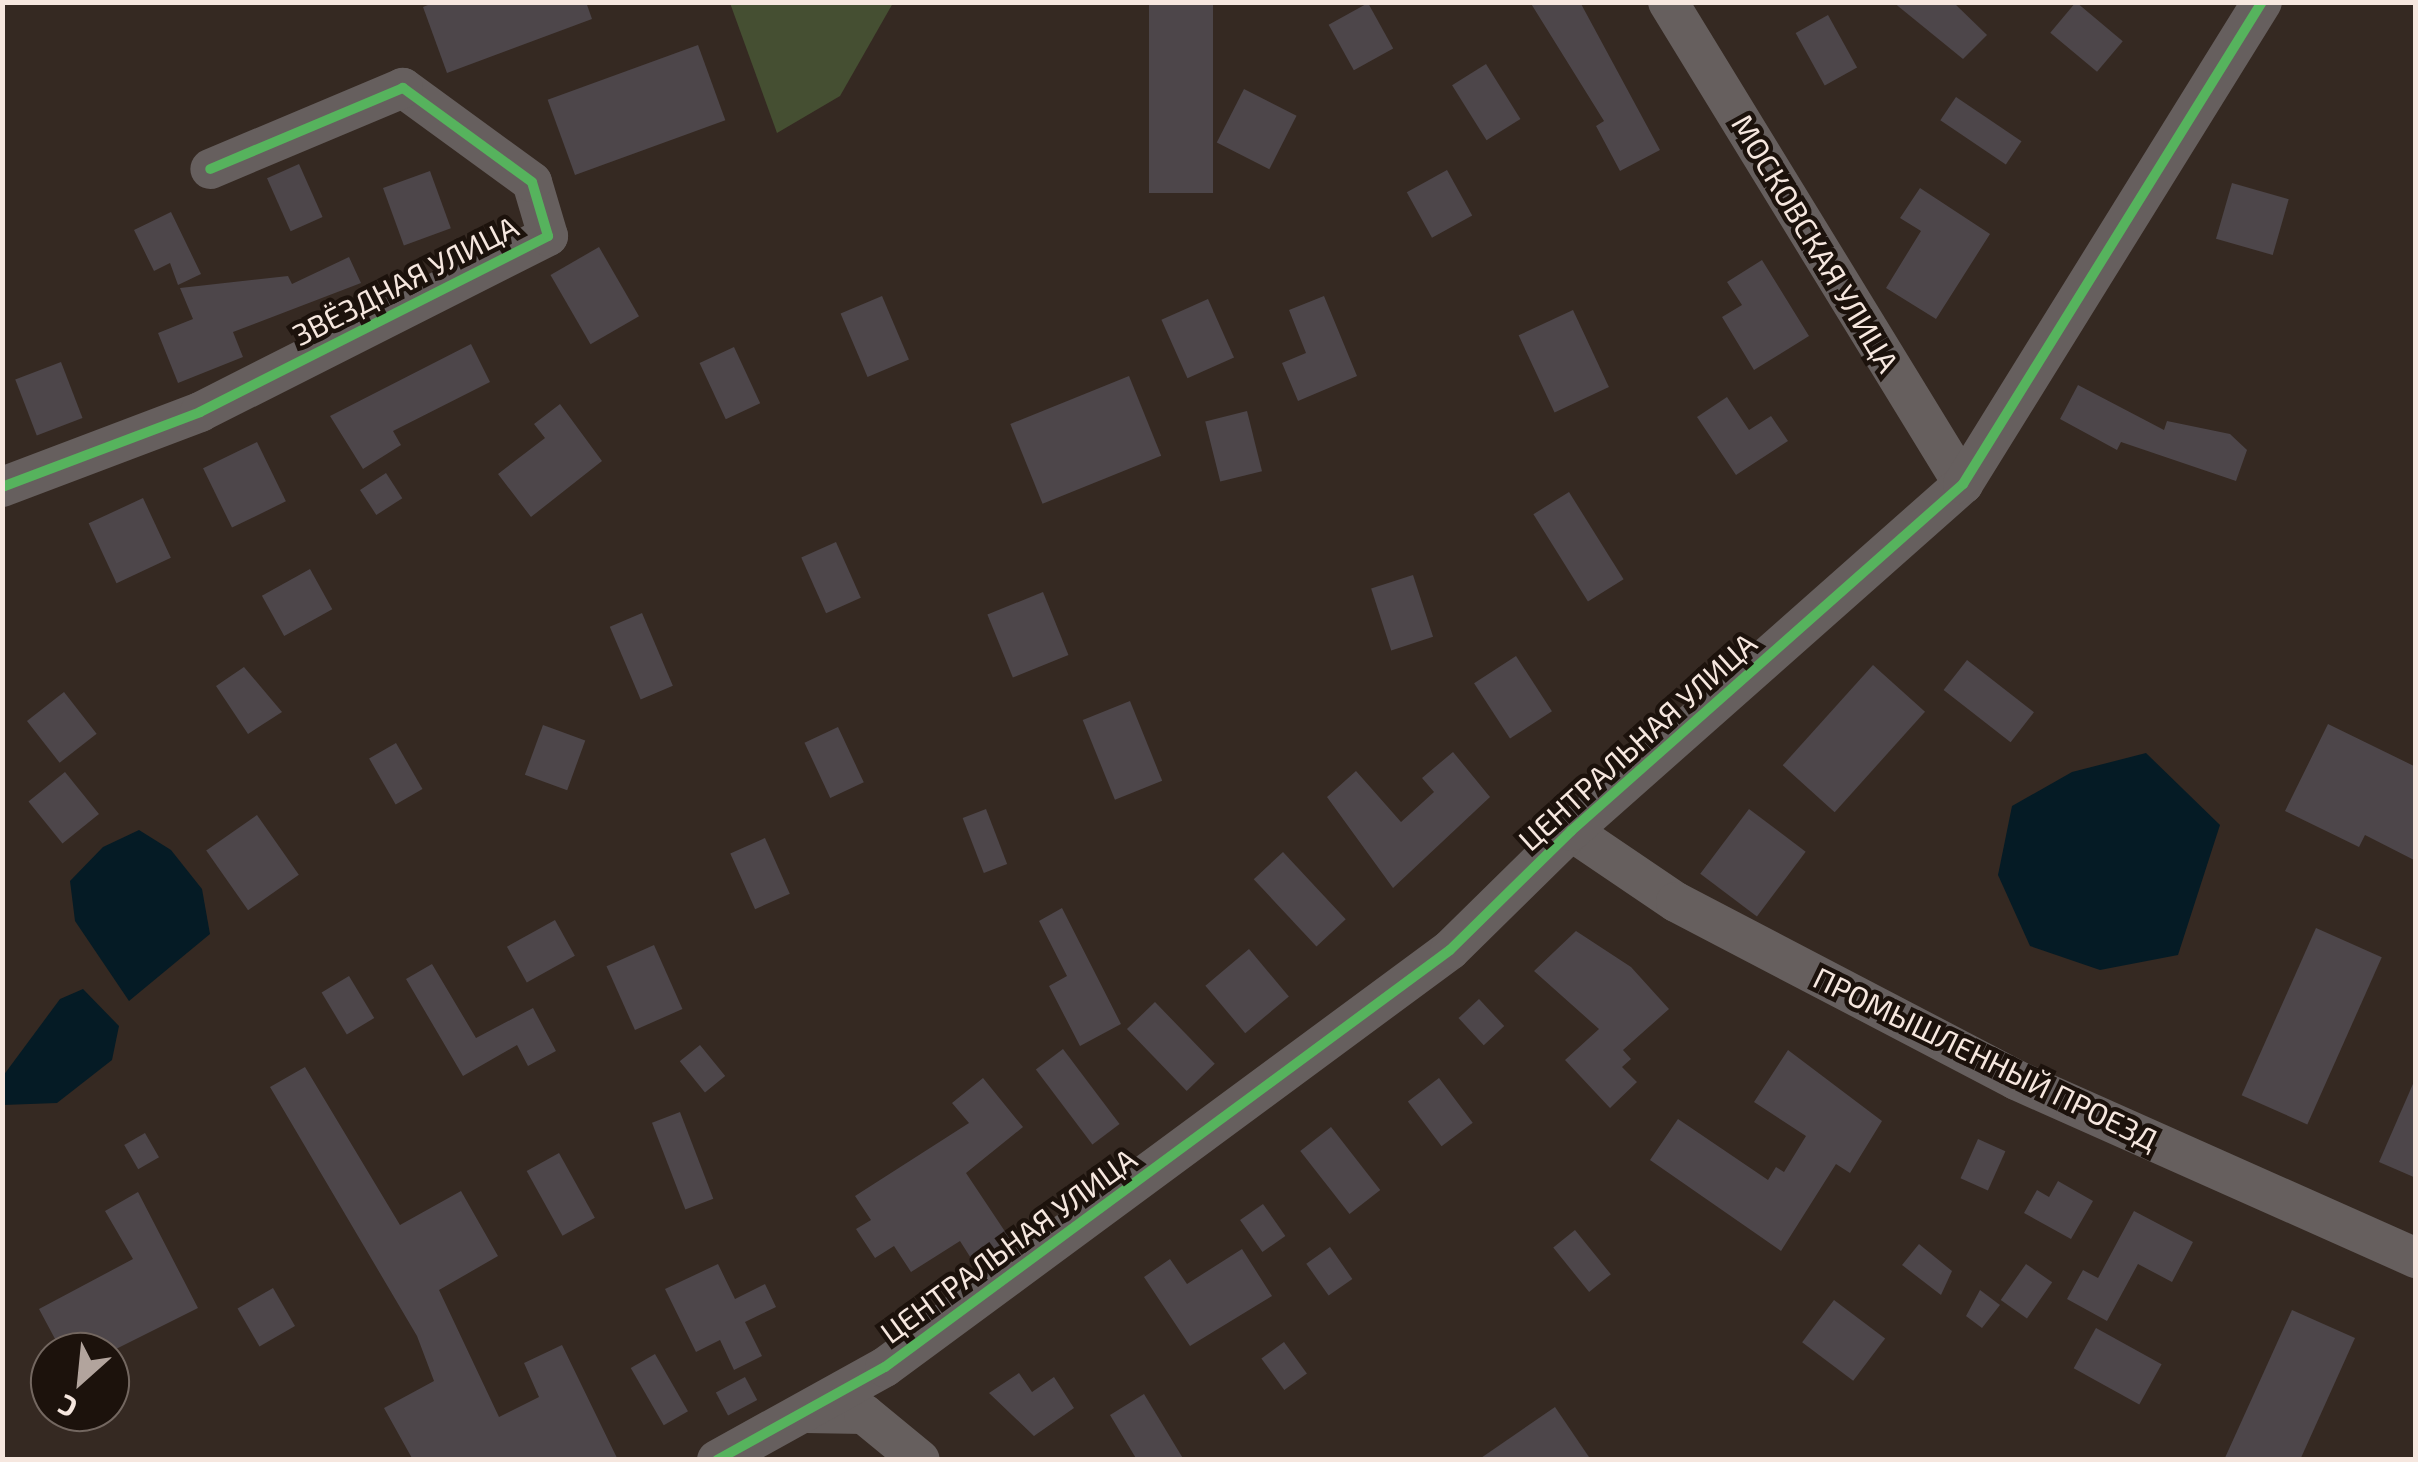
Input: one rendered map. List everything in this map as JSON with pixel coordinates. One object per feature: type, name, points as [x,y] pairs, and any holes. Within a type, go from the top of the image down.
[{"type":"street","name":"МОСКОВСКАЯ УЛИЦА","points":[[1668,2],[1963,484]]},
{"type":"street","name":"ЦЕНТРАЛЬНАЯ УЛИЦА","points":[[716,1460],[885,1367],[1450,950],[1571,831],[1963,484],[2262,2]]},
{"type":"street","name":"ЗВЁЗДНАЯ УЛИЦА","points":[[2,487],[200,412],[548,236],[532,182],[403,88],[210,169]]},
{"type":"street","name":"ПРОМЫШЛЕННЫЙ ПРОЕЗД","points":[[1571,831],[1676,902],[2016,1080],[2416,1258]]},
{"type":"street","points":[[885,1367],[922,1460]]},
{"type":"street","points":[[797,1414],[864,1414],[922,1460]]},
{"type":"green space","points":[[730,3],[893,3],[840,96],[777,133]]},
{"type":"water","points":[[2146,753],[2220,825],[2178,955],[2100,970],[2030,946],[1998,875],[2012,806],[2072,772]]},
{"type":"water","points":[[139,830],[171,850],[202,889],[210,934],[129,1001],[75,921],[70,881],[103,847]]},
{"type":"water","points":[[83,989],[119,1026],[112,1060],[57,1103],[3,1105],[3,1076],[60,999]]},
{"type":"building","points":[[435,2],[586,2],[592,19],[447,73],[423,7]]},
{"type":"building","points":[[1149,2],[1213,2],[1213,193],[1149,193]]},
{"type":"building","points":[[1530,2],[1580,2],[1660,150],[1620,171],[1596,126],[1604,121]]},
{"type":"building","points":[[1893,2],[1953,2],[1987,35],[1963,59]]},
{"type":"building","points":[[2076,2],[2123,41],[2097,72],[2050,33]]},
{"type":"building","points":[[1368,3],[1393,48],[1354,70],[1329,25]]},
{"type":"building","points":[[1828,15],[1857,67],[1825,85],[1796,33]]},
{"type":"building","points":[[698,45],[725,120],[575,175],[548,100]]},
{"type":"building","points":[[1486,64],[1520,119],[1487,140],[1452,85]]},
{"type":"building","points":[[1244,89],[1297,116],[1269,169],[1217,142]]},
{"type":"building","points":[[1956,97],[2021,141],[2006,164],[1940,120]]},
{"type":"building","points":[[299,164],[323,217],[291,231],[267,178]]},
{"type":"building","points":[[1447,170],[1472,215],[1432,238],[1407,192]]},
{"type":"building","points":[[430,171],[451,228],[404,245],[383,188]]},
{"type":"building","points":[[2232,183],[2289,199],[2273,255],[2216,239]]},
{"type":"building","points":[[1920,188],[1990,234],[1936,319],[1886,288],[1921,231],[1900,218]]},
{"type":"building","points":[[171,212],[201,274],[178,285],[170,263],[154,271],[134,230]]},
{"type":"building","points":[[599,247],[639,316],[591,344],[551,275]]},
{"type":"building","points":[[349,257],[361,283],[233,332],[243,357],[178,383],[158,333],[193,319],[180,288],[288,276],[292,284]]},
{"type":"building","points":[[1762,260],[1809,336],[1754,370],[1722,317],[1742,305],[1727,282]]},
{"type":"building","points":[[882,296],[909,360],[868,377],[841,314]]},
{"type":"building","points":[[1324,296],[1357,376],[1298,401],[1282,363],[1306,353],[1289,310]]},
{"type":"building","points":[[1208,299],[1234,357],[1187,378],[1161,320]]},
{"type":"building","points":[[1573,310],[1609,387],[1555,412],[1519,335]]},
{"type":"building","points":[[471,344],[490,382],[393,431],[401,445],[363,469],[330,416]]},
{"type":"building","points":[[734,347],[760,403],[726,419],[700,363]]},
{"type":"building","points":[[61,362],[83,418],[37,436],[15,380]]},
{"type":"building","points":[[1129,376],[1161,456],[1043,504],[1010,424]]},
{"type":"building","points":[[2078,385],[2164,430],[2167,421],[2230,434],[2247,450],[2236,481],[2121,442],[2117,450],[2060,419]]},
{"type":"building","points":[[1727,397],[1749,430],[1771,416],[1788,441],[1736,475],[1697,417]]},
{"type":"building","points":[[560,404],[602,461],[531,517],[498,474],[545,438],[534,424]]},
{"type":"building","points":[[1247,411],[1262,471],[1220,482],[1205,421]]},
{"type":"building","points":[[257,442],[286,501],[232,528],[203,468]]},
{"type":"building","points":[[386,473],[402,498],[376,515],[360,490]]},
{"type":"building","points":[[1569,492],[1624,579],[1588,602],[1533,514]]},
{"type":"building","points":[[143,498],[171,558],[117,583],[89,523]]},
{"type":"building","points":[[836,542],[861,598],[826,613],[801,557]]},
{"type":"building","points":[[310,569],[332,609],[284,636],[262,596]]},
{"type":"building","points":[[1413,575],[1433,637],[1391,650],[1371,589]]},
{"type":"building","points":[[1043,592],[1068,655],[1013,678],[987,614]]},
{"type":"building","points":[[642,613],[673,686],[641,699],[610,627]]},
{"type":"building","points":[[1516,656],[1552,711],[1510,739],[1474,683]]},
{"type":"building","points":[[1967,660],[2034,712],[2011,742],[1944,690]]},
{"type":"building","points":[[1873,665],[1925,712],[1835,812],[1783,765]]},
{"type":"building","points":[[244,667],[282,712],[248,734],[216,686]]},
{"type":"building","points":[[64,692],[97,734],[60,763],[27,721]]},
{"type":"building","points":[[1130,701],[1162,781],[1115,800],[1083,720]]},
{"type":"building","points":[[2328,724],[2416,767],[2416,861],[2365,835],[2359,847],[2285,811]]},
{"type":"building","points":[[543,725],[585,740],[567,790],[525,775]]},
{"type":"building","points":[[838,727],[864,782],[830,798],[804,743]]},
{"type":"building","points":[[396,743],[423,789],[396,804],[369,758]]},
{"type":"building","points":[[1453,752],[1490,797],[1393,888],[1327,797],[1356,771],[1401,822],[1434,792],[1422,778]]},
{"type":"building","points":[[65,772],[99,814],[62,844],[28,802]]},
{"type":"building","points":[[986,809],[1007,864],[984,873],[963,818]]},
{"type":"building","points":[[1749,809],[1806,852],[1757,916],[1700,874]]},
{"type":"building","points":[[257,815],[299,875],[248,910],[206,851]]},
{"type":"building","points":[[765,838],[790,894],[755,909],[730,853]]},
{"type":"building","points":[[1283,852],[1346,919],[1316,947],[1254,879]]},
{"type":"building","points":[[1062,908],[1121,1024],[1080,1046],[1049,986],[1067,976],[1039,921]]},
{"type":"building","points":[[555,920],[575,956],[527,983],[507,947]]},
{"type":"building","points":[[2316,928],[2382,957],[2307,1124],[2242,1095]]},
{"type":"building","points":[[1576,931],[1631,967],[1669,1009],[1623,1050],[1631,1059],[1622,1067],[1637,1082],[1610,1108],[1565,1060],[1599,1029],[1534,971]]},
{"type":"building","points":[[654,945],[682,1009],[635,1030],[606,966]]},
{"type":"building","points":[[1249,949],[1289,996],[1245,1033],[1205,986]]},
{"type":"building","points":[[432,964],[476,1038],[533,1008],[556,1051],[528,1066],[517,1045],[463,1076],[406,979]]},
{"type":"building","points":[[349,976],[374,1018],[347,1034],[322,992]]},
{"type":"building","points":[[1479,999],[1504,1026],[1484,1045],[1459,1018]]},
{"type":"building","points":[[1155,1002],[1215,1064],[1187,1091],[1127,1029]]},
{"type":"building","points":[[700,1045],[725,1076],[705,1092],[680,1061]]},
{"type":"building","points":[[1063,1049],[1120,1124],[1092,1145],[1036,1069]]},
{"type":"building","points":[[1788,1050],[1882,1121],[1850,1173],[1836,1164],[1781,1251],[1650,1160],[1678,1119],[1768,1180],[1776,1167],[1784,1172],[1806,1136],[1754,1102]]},
{"type":"building","points":[[305,1067],[400,1225],[461,1191],[498,1256],[439,1290],[499,1417],[539,1397],[524,1363],[562,1345],[618,1460],[413,1460],[384,1408],[434,1381],[417,1336],[270,1087]]},
{"type":"building","points":[[2416,1077],[2416,1178],[2379,1162]]},
{"type":"building","points":[[983,1078],[1023,1127],[966,1173],[1010,1239],[974,1263],[960,1241],[911,1272],[894,1246],[875,1258],[856,1229],[871,1220],[855,1196],[969,1123],[952,1103]]},
{"type":"building","points":[[1439,1078],[1473,1123],[1442,1146],[1408,1101]]},
{"type":"building","points":[[680,1112],[713,1199],[685,1210],[652,1123]]},
{"type":"building","points":[[1331,1127],[1380,1190],[1350,1214],[1300,1151]]},
{"type":"building","points":[[145,1133],[159,1157],[138,1169],[124,1145]]},
{"type":"building","points":[[1978,1139],[2005,1151],[1988,1190],[1961,1178]]},
{"type":"building","points":[[559,1153],[595,1218],[563,1236],[527,1171]]},
{"type":"building","points":[[2058,1181],[2093,1201],[2071,1239],[2024,1213],[2037,1190],[2049,1197]]},
{"type":"building","points":[[138,1192],[198,1308],[130,1342],[130,1332],[51,1332],[39,1309],[133,1259],[105,1211]]},
{"type":"building","points":[[1263,1204],[1285,1236],[1262,1252],[1240,1220]]},
{"type":"building","points":[[2134,1211],[2193,1242],[2172,1282],[2138,1264],[2107,1321],[2067,1299],[2083,1270],[2098,1278]]},
{"type":"building","points":[[1575,1230],[1611,1274],[1589,1292],[1553,1248]]},
{"type":"building","points":[[1919,1244],[1952,1271],[1941,1295],[1902,1265]]},
{"type":"building","points":[[1330,1247],[1352,1279],[1329,1296],[1306,1264]]},
{"type":"building","points":[[1242,1249],[1272,1296],[1190,1346],[1144,1277],[1170,1259],[1187,1284]]},
{"type":"building","points":[[718,1264],[735,1299],[765,1284],[776,1307],[745,1322],[762,1356],[734,1370],[720,1340],[696,1352],[665,1289]]},
{"type":"building","points":[[2026,1264],[2052,1282],[2027,1318],[2001,1300]]},
{"type":"building","points":[[273,1288],[295,1326],[259,1347],[237,1308]]},
{"type":"building","points":[[1980,1290],[2000,1305],[1982,1328],[1966,1316]]},
{"type":"building","points":[[1834,1300],[1885,1339],[1853,1381],[1802,1342]]},
{"type":"building","points":[[2292,1310],[2355,1338],[2300,1460],[2224,1460]]},
{"type":"building","points":[[2096,1328],[2162,1364],[2139,1405],[2074,1368]]},
{"type":"building","points":[[1284,1342],[1307,1374],[1284,1390],[1261,1358]]},
{"type":"building","points":[[655,1354],[688,1411],[664,1425],[631,1368]]},
{"type":"building","points":[[1019,1373],[1032,1392],[1054,1377],[1074,1408],[1034,1436],[989,1393]]},
{"type":"building","points":[[745,1377],[757,1400],[728,1415],[716,1392]]},
{"type":"building","points":[[1144,1394],[1184,1460],[1137,1460],[1110,1415]]},
{"type":"building","points":[[1555,1407],[1591,1460],[1478,1460]]},
{"type":"cycle path","points":[[717,1460],[885,1367],[1450,950],[1571,831],[1963,484],[2262,2]]},
{"type":"cycle path","points":[[2,487],[200,412],[548,236],[532,182],[403,88],[210,169]]}]
